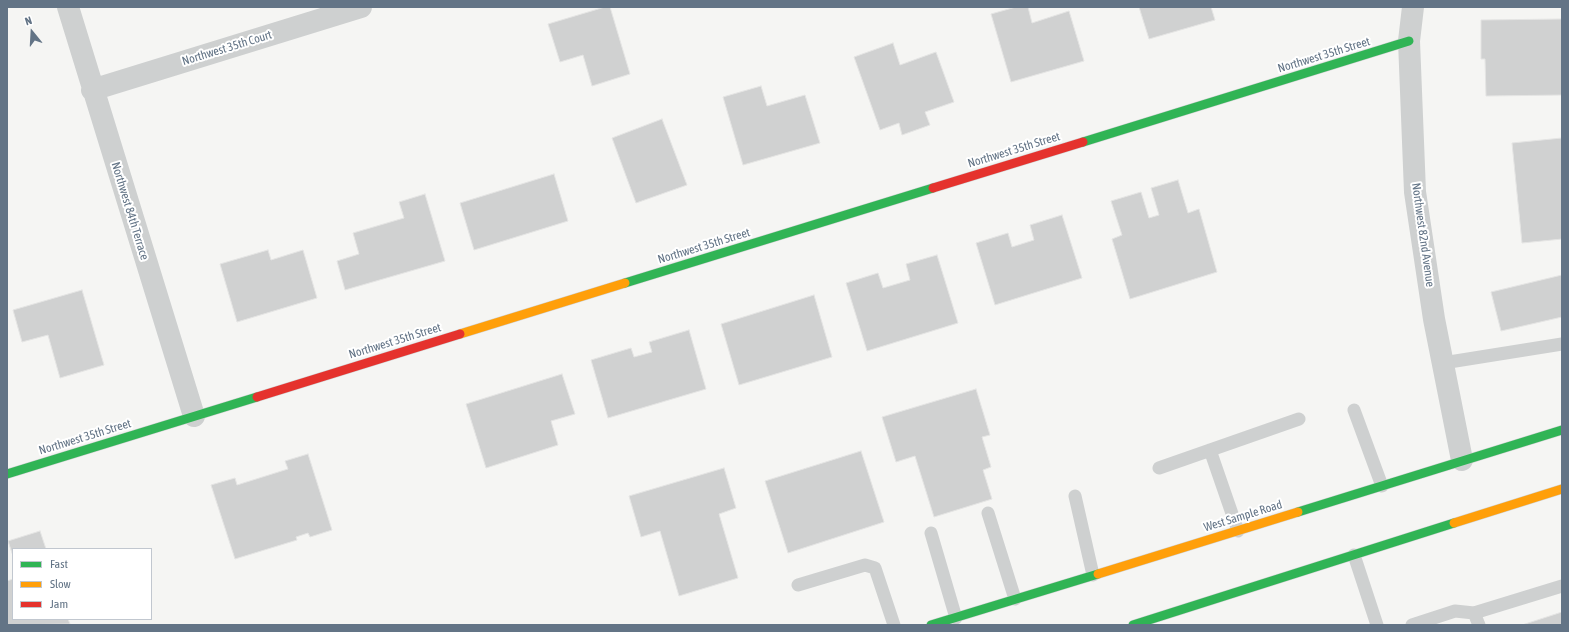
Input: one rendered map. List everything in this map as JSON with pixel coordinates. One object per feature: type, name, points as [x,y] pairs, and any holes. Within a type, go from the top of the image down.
[{"type":"street","name":"Northwest 84th Terrace","points":[[68,7],[92,90],[194,416]]},
{"type":"street","name":"Northwest 35th Court","points":[[92,90],[361,7]]},
{"type":"street","name":"Northwest 82nd Avenue","points":[[1413,7],[1409,41],[1415,192],[1434,318],[1462,460]]},
{"type":"street","name":"Northwest 35th Street","points":[[7,474],[1409,41]]},
{"type":"street","name":"West Sample Road","points":[[931,625],[1562,430]]},
{"type":"street","points":[[1140,624],[1562,489]]},
{"type":"lane","points":[[1443,363],[1562,344]]},
{"type":"lane","points":[[1354,410],[1382,486]]},
{"type":"lane","points":[[1159,468],[1299,419]]},
{"type":"lane","points":[[1210,450],[1238,531]]},
{"type":"lane","points":[[1075,496],[1094,575]]},
{"type":"lane","points":[[988,513],[1015,599]]},
{"type":"lane","points":[[932,532],[956,618]]},
{"type":"lane","points":[[1354,556],[1377,625]]},
{"type":"lane","points":[[798,585],[865,565],[875,568],[894,625]]},
{"type":"lane","points":[[1412,625],[1455,612],[1476,619],[1562,586]]},
{"type":"building","points":[[605,7],[610,7],[630,74],[592,86],[583,55],[560,62],[548,24]]},
{"type":"building","points":[[1016,7],[1028,7],[1032,23],[1069,11],[1084,61],[1011,82],[991,14]]},
{"type":"building","points":[[1139,7],[1211,7],[1215,20],[1149,39]]},
{"type":"building","points":[[1562,19],[1562,95],[1486,96],[1485,59],[1481,59],[1481,20]]},
{"type":"building","points":[[893,43],[900,65],[936,52],[954,102],[925,112],[930,125],[902,135],[899,123],[880,130],[854,57]]},
{"type":"building","points":[[761,86],[767,106],[805,95],[820,143],[743,165],[723,97]]},
{"type":"building","points":[[662,119],[687,185],[636,203],[612,138]]},
{"type":"building","points":[[1562,138],[1562,239],[1522,243],[1512,143]]},
{"type":"building","points":[[554,174],[568,221],[474,250],[460,203]]},
{"type":"building","points":[[1178,180],[1188,213],[1199,209],[1217,272],[1130,299],[1112,239],[1122,235],[1111,201],[1141,192],[1149,218],[1159,215],[1151,188]]},
{"type":"building","points":[[425,194],[445,261],[345,290],[337,261],[359,254],[353,233],[404,218],[399,202]]},
{"type":"building","points":[[1062,215],[1082,278],[995,305],[976,243],[1008,233],[1012,247],[1034,240],[1030,225]]},
{"type":"building","points":[[268,250],[271,260],[303,250],[317,298],[237,322],[220,264]]},
{"type":"building","points":[[937,255],[958,323],[867,351],[846,283],[878,273],[883,288],[910,280],[906,264]]},
{"type":"building","points":[[1562,275],[1562,317],[1501,331],[1491,292]]},
{"type":"building","points":[[82,290],[104,365],[60,378],[48,335],[22,342],[13,310]]},
{"type":"building","points":[[814,295],[832,357],[739,385],[721,324]]},
{"type":"building","points":[[689,330],[706,389],[608,418],[591,360],[631,348],[634,357],[652,352],[649,342]]},
{"type":"building","points":[[562,374],[575,414],[551,421],[558,445],[486,468],[466,404]]},
{"type":"building","points":[[976,389],[990,435],[982,437],[991,467],[983,470],[992,499],[934,517],[915,456],[896,462],[882,417]]},
{"type":"building","points":[[861,451],[884,522],[788,553],[765,481]]},
{"type":"building","points":[[308,454],[332,530],[310,537],[308,533],[296,537],[297,540],[235,559],[211,485],[235,478],[237,485],[288,469],[285,461]]},
{"type":"building","points":[[724,468],[736,508],[719,514],[738,578],[679,596],[660,531],[641,537],[629,496]]},
{"type":"building","points":[[40,531],[46,548],[12,548],[12,553],[8,541]]},
{"type":"building","points":[[12,579],[12,620],[68,620],[70,624],[7,625],[7,581]]},
{"type":"building","points":[[1562,612],[1562,625],[1522,625]]},
{"type":"traffic: fast","points":[[1083,142],[1409,41]]},
{"type":"traffic: fast","points":[[625,283],[933,188]]},
{"type":"traffic: fast","points":[[7,474],[257,397]]},
{"type":"traffic: fast","points":[[1298,512],[1562,430]]},
{"type":"traffic: fast","points":[[1133,625],[1454,523]]},
{"type":"traffic: fast","points":[[931,625],[1098,574]]},
{"type":"traffic: slow","points":[[460,334],[625,283]]},
{"type":"traffic: slow","points":[[1454,523],[1562,489]]},
{"type":"traffic: slow","points":[[1098,574],[1298,512]]},
{"type":"traffic: jam","points":[[933,188],[1083,142]]},
{"type":"traffic: jam","points":[[257,397],[460,334]]}]
